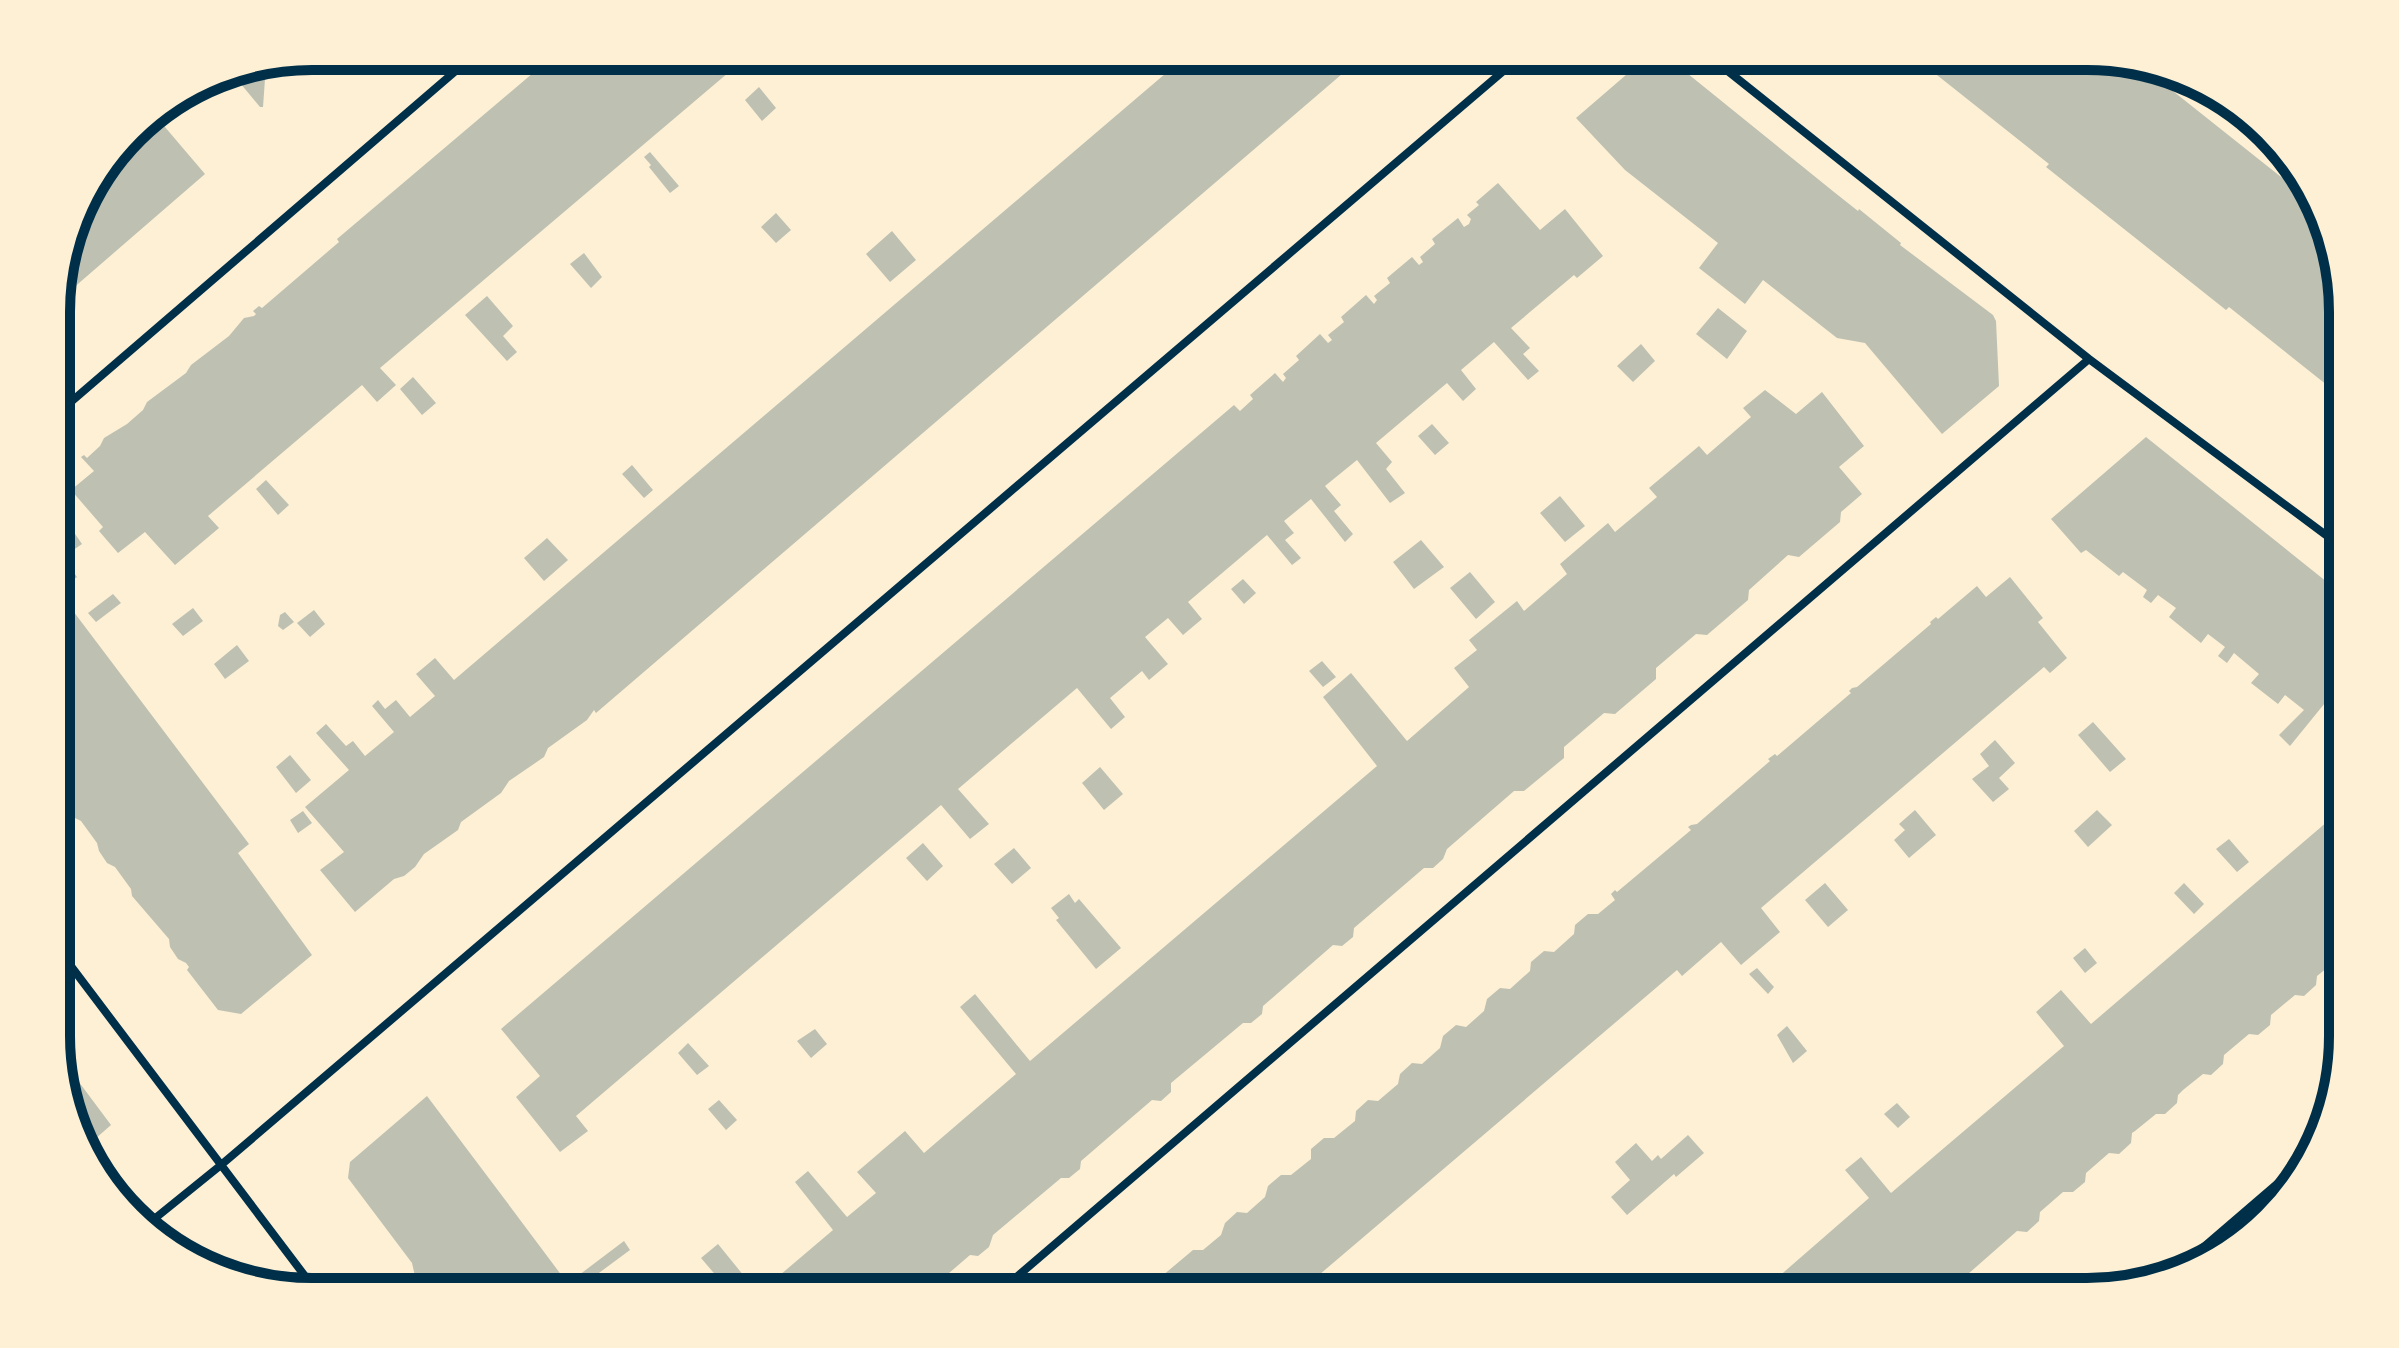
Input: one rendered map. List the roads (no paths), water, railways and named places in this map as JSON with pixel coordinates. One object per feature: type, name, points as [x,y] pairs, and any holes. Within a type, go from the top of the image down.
[{"type":"street","points":[[154,1219],[1504,70]]},
{"type":"street","points":[[1727,70],[2089,359],[2328,537]]},
{"type":"street","points":[[70,403],[456,71]]},
{"type":"street","points":[[1016,1278],[2089,359]]},
{"type":"street","points":[[70,965],[306,1278]]},
{"type":"street","points":[[2200,1250],[2280,1181]]}]
